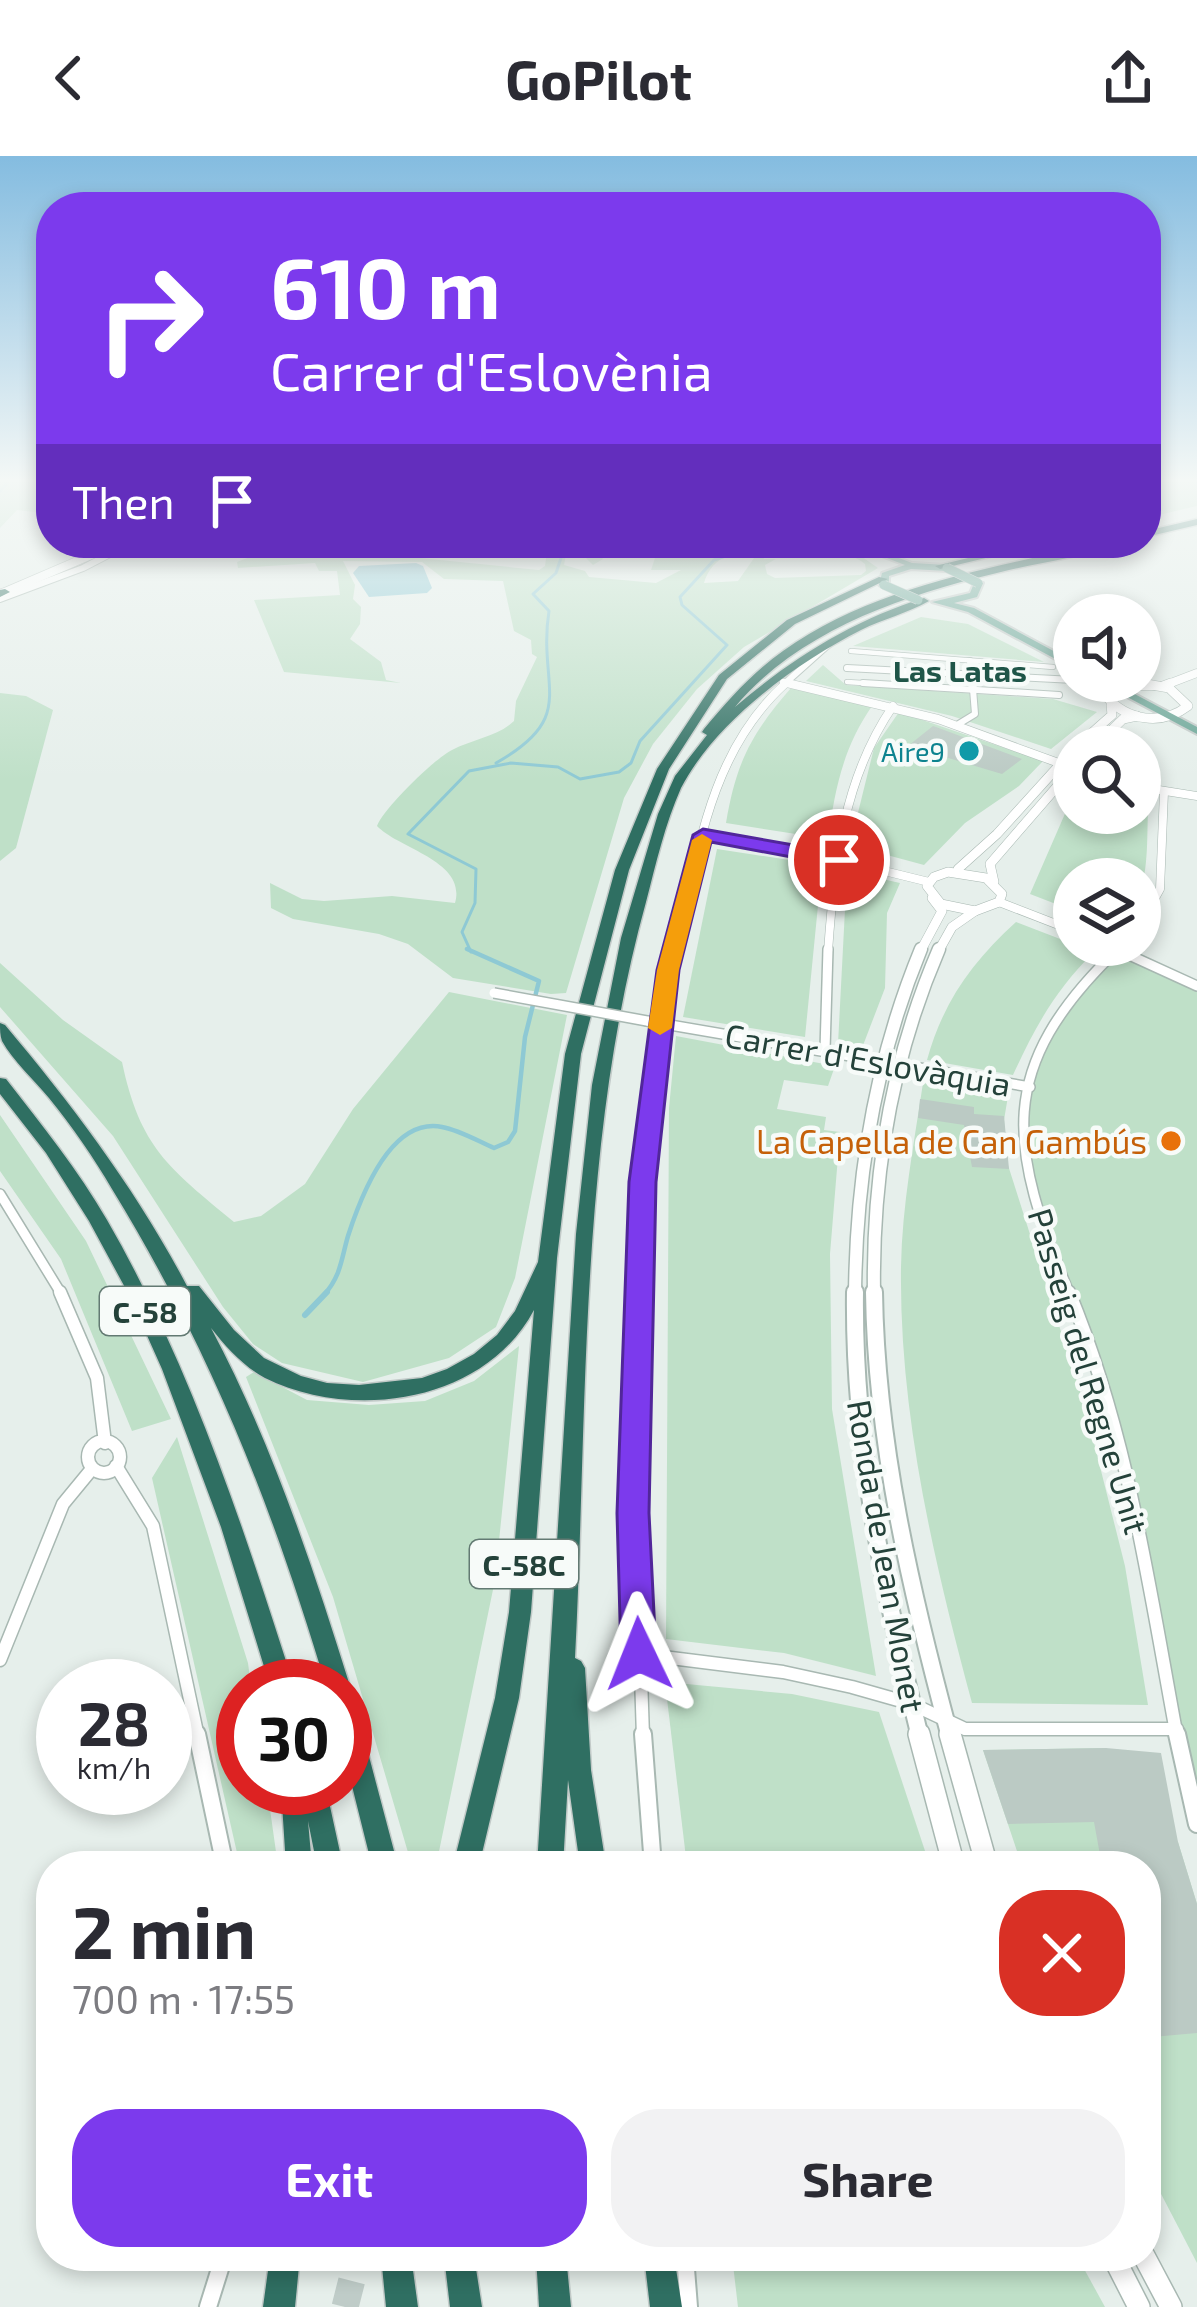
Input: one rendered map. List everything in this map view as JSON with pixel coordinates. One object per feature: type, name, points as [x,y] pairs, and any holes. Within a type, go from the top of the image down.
[{"type":"highway","points":[[712,698],[723,677],[766,639],[803,615],[882,579]]},
{"type":"highway","name":"C-58C","points":[[470,1851],[487,1792],[517,1636],[548,1258],[573,1054],[607,919],[645,806],[678,742],[712,698],[765,653],[835,611],[931,579]]},
{"type":"highway","name":"C-58C","points":[[551,1851],[568,1597],[584,1218],[604,1059],[633,917],[686,766],[715,721],[756,678],[850,617],[967,579]]},
{"type":"highway","points":[[977,589],[997,579]]},
{"type":"highway","points":[[686,766],[753,700],[829,644],[926,601]]},
{"type":"highway","name":"C-58","points":[[0,1028],[89,1141],[172,1264],[250,1433],[329,1659]]},
{"type":"highway","name":"C-58","points":[[0,1083],[57,1158],[139,1297],[207,1452],[273,1659]]},
{"type":"highway","points":[[172,1264],[232,1342],[267,1370],[323,1388],[374,1392],[427,1382],[480,1360],[523,1315],[548,1258]]},
{"type":"highway","points":[[568,1597],[579,1770],[590,1851]]},
{"type":"highway","points":[[294,1815],[297,1851]]},
{"type":"highway","points":[[320,1815],[327,1851]]},
{"type":"highway","points":[[372,1815],[381,1851]]},
{"type":"highway","points":[[279,2307],[284,2271]]},
{"type":"highway","points":[[398,2271],[402,2307]]},
{"type":"highway","points":[[461,2271],[466,2307]]},
{"type":"highway","points":[[552,2271],[555,2307]]},
{"type":"highway","points":[[660,2271],[666,2307]]},
{"type":"main road","points":[[887,579],[926,601],[971,610],[1053,651]]},
{"type":"main road","points":[[962,579],[977,589],[1002,619],[1053,649]]},
{"type":"main road","points":[[926,601],[977,589]]},
{"type":"main road","points":[[1149,702],[1197,727]]},
{"type":"street","points":[[1,595],[36,579]]},
{"type":"street","points":[[1,595],[48,579]]},
{"type":"street","points":[[652,1851],[633,1513],[643,1182],[654,1022],[703,835],[732,748],[747,722],[783,682],[829,644]]},
{"type":"street","points":[[851,651],[1053,667]]},
{"type":"street","points":[[957,725],[975,714],[970,661]]},
{"type":"street","points":[[847,668],[1053,679]]},
{"type":"street","points":[[1161,686],[1175,687],[1197,673]]},
{"type":"street","points":[[783,682],[893,706],[1053,761]]},
{"type":"street","points":[[847,682],[1053,695]]},
{"type":"street","points":[[1115,726],[1123,718],[1175,716],[1188,702],[1175,687]]},
{"type":"street","points":[[1100,726],[1112,716],[1112,702]]},
{"type":"street","points":[[1111,705],[1138,716]]},
{"type":"street","points":[[825,1049],[826,957],[854,771],[877,723],[893,706]]},
{"type":"street","points":[[930,890],[948,872],[975,860],[1053,772]]},
{"type":"street","points":[[999,902],[1002,894],[990,864],[1053,791]]},
{"type":"street","points":[[1161,791],[1197,796]]},
{"type":"street","points":[[1161,865],[1164,792]]},
{"type":"street","points":[[703,835],[839,860],[930,890],[956,909],[975,911],[999,902],[1053,923]]},
{"type":"street","points":[[948,872],[972,873],[994,882]]},
{"type":"street","name":"Ronda de Jean Monet","points":[[930,890],[942,911],[920,951],[884,1060],[864,1149],[856,1372],[875,1519],[912,1704],[951,1851]]},
{"type":"street","name":"Ronda de Jean Monet","points":[[975,911],[955,921],[938,955],[903,1063],[880,1149],[872,1291],[901,1519],[945,1719],[982,1851]]},
{"type":"street","name":"Passeig del Regne Unit","points":[[1099,966],[1069,1001],[1048,1038],[1021,1119],[1023,1151],[1036,1202],[1082,1325],[1144,1552],[1197,1824]]},
{"type":"street","points":[[1156,966],[1197,986]]},
{"type":"street","name":"Carrer d'Eslovàquia","points":[[494,993],[1030,1088]]},
{"type":"street","points":[[0,1194],[66,1301],[89,1354],[104,1443]]},
{"type":"street","points":[[104,1443],[121,1450],[116,1466],[153,1526],[222,1851]]},
{"type":"street","points":[[91,1470],[87,1455],[104,1443]]},
{"type":"street","points":[[0,1660],[63,1504],[91,1470],[116,1466]]},
{"type":"street","points":[[639,1654],[783,1672],[912,1704],[965,1729],[1177,1729]]},
{"type":"street","points":[[208,2307],[219,2271]]},
{"type":"street","points":[[686,2271],[689,2307]]},
{"type":"street","points":[[1121,2271],[1139,2307]]},
{"type":"street","points":[[1152,2271],[1171,2307]]},
{"type":"green space","points":[[338,579],[352,579],[353,599],[361,607],[360,624],[350,639],[381,662],[386,680],[401,683],[284,672],[254,600],[340,595]]},
{"type":"green space","points":[[455,579],[656,583],[706,579],[704,583],[859,579],[744,647],[697,689],[653,744],[624,798],[566,993],[453,978],[408,944],[379,934],[293,919],[271,908],[270,883],[302,899],[392,896],[455,903],[456,889],[441,866],[377,826],[399,796],[444,755],[514,721],[516,701],[537,657],[532,654],[531,640],[514,631],[503,581]]},
{"type":"green space","points":[[921,617],[968,624],[1044,662],[853,646]]},
{"type":"green space","points":[[823,665],[846,685],[1053,699],[1097,712],[1080,726],[1053,726],[1051,749],[952,716],[806,681]]},
{"type":"green space","points":[[791,688],[872,706],[842,770],[828,839],[726,823],[747,750]]},
{"type":"green space","points":[[0,693],[26,696],[53,710],[16,848],[0,861]]},
{"type":"green space","points":[[899,712],[1043,761],[1019,786],[965,823],[924,865],[850,845],[874,748]]},
{"type":"green space","points":[[1056,834],[1147,834],[1146,858],[1053,858],[1053,903],[1030,894]]},
{"type":"green space","points":[[717,849],[822,865],[805,1037],[683,1017]]},
{"type":"green space","points":[[847,871],[900,883],[887,913],[885,988],[862,1048],[838,1044]]},
{"type":"green space","points":[[1016,922],[1053,936],[1053,966],[1081,966],[1048,1009],[1013,1075],[927,1060],[941,1020],[986,952]]},
{"type":"green space","points":[[0,963],[63,1020],[122,1062],[138,1116],[160,1154],[234,1222],[261,1216],[305,1184],[353,1109],[449,992],[567,1015],[515,1278],[496,1327],[449,1358],[363,1382],[282,1363],[253,1344],[223,1307],[113,1136],[0,1007]]},
{"type":"green space","points":[[1104,966],[1154,966],[1197,986],[1197,1824],[1145,1552],[1082,1325],[1036,1202],[1021,1119],[1048,1038]]},
{"type":"green space","points":[[676,1036],[835,1066],[828,1086],[784,1080],[777,1109],[826,1117],[824,1130],[840,1132],[830,1254],[832,1409],[876,1676],[784,1653],[666,1639],[669,1108]]},
{"type":"green space","points":[[923,1083],[1008,1096],[1004,1120],[1007,1162],[1085,1407],[1125,1566],[1148,1705],[972,1703],[932,1542],[906,1377],[902,1244]]},
{"type":"green space","points":[[0,1115],[86,1241],[171,1419],[132,1431],[61,1259],[0,1171]]},
{"type":"green space","points":[[519,1346],[495,1580],[439,1851],[408,1851],[372,1730],[372,1659],[351,1659],[333,1597],[246,1377],[254,1372],[307,1400],[369,1405],[425,1401],[474,1381]]},
{"type":"green space","points":[[177,1437],[247,1659],[216,1659],[216,1760],[152,1478]]},
{"type":"green space","points":[[665,1682],[792,1694],[879,1712],[925,1851],[685,1851]]},
{"type":"green space","points":[[1106,1748],[1178,1842],[1197,1904],[1197,2263],[1161,2194],[1161,1851],[1017,1851],[983,1750]]},
{"type":"green space","points":[[228,1815],[271,1815],[276,1851],[237,1851]]},
{"type":"green space","points":[[734,2271],[1085,2271],[1105,2307],[738,2307]]},
{"type":"water","points":[[357,579],[428,579],[432,588],[427,593],[369,597]]},
{"type":"building","name":"Aire9","points":[[933,726],[1022,759],[1002,774],[908,746]]},
{"type":"building","points":[[920,1099],[974,1107],[974,1114],[1004,1116],[1009,1169],[972,1167],[964,1125],[918,1118]]},
{"type":"building","points":[[1106,1748],[1161,1753],[1178,1842],[1197,1904],[1197,2033],[1161,2036],[1161,1851],[1099,1851],[1094,1822],[1008,1824],[983,1750]]},
{"type":"waterway","points":[[496,763],[522,746],[547,714],[549,611],[533,594],[549,579]]},
{"type":"waterway","points":[[470,950],[462,932],[475,903],[476,869],[408,834],[469,771],[511,763],[558,767],[580,779],[619,772],[631,763],[640,741],[727,645],[682,605],[680,597],[696,579]]},
{"type":"waterway","points":[[324,1295],[337,1274],[370,1181],[408,1134],[424,1127],[442,1127],[494,1148],[508,1142],[515,1131],[525,1037],[539,981],[470,950]]},
{"type":"waterway","points":[[305,1315],[327,1292]]},
{"type":"tunnel","points":[[345,2307],[354,2271]]},
{"type":"slow traffic","points":[[660,1028],[668,970],[702,840]]},
{"type":"place","name":"Aire9","points":[[969,751]]},
{"type":"place","name":"La Capella de Can Gambús","points":[[1171,1141]]},
{"type":"district","name":"Las Latas","points":[[960,670]]},
{"type":"route","points":[[639,1654],[633,1513],[643,1182],[668,970],[703,835],[839,860]]}]
